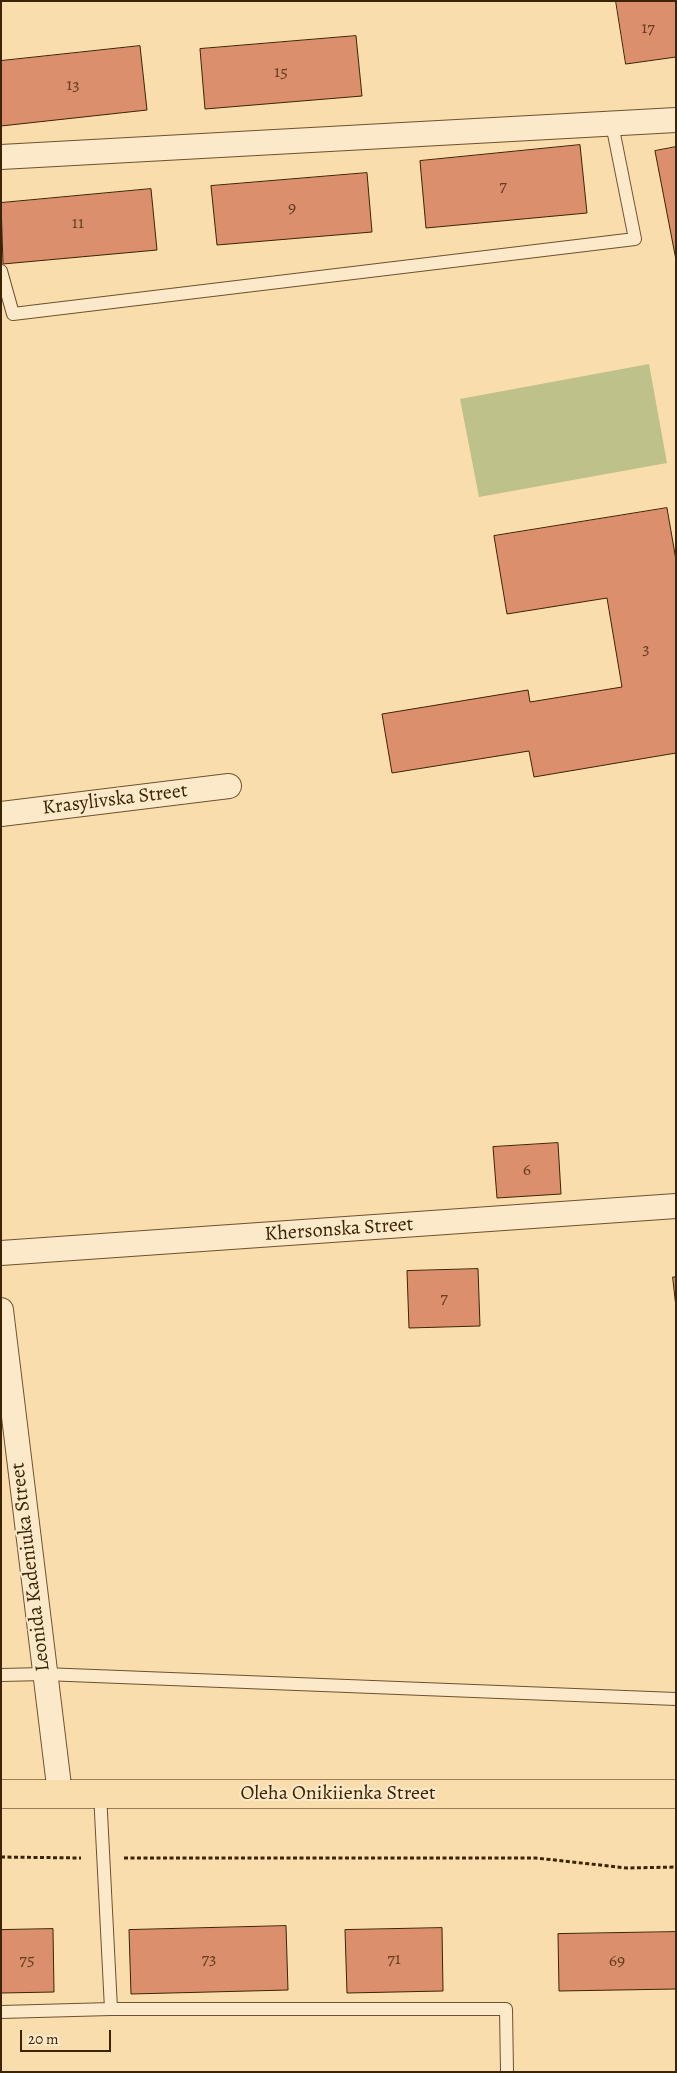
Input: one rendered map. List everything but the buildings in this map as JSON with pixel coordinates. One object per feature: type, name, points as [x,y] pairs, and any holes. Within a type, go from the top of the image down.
[{"type":"main road","name":"Oleha Onikiienka Street","points":[[1,1794],[676,1794]]},
{"type":"street","points":[[1,158],[676,120]]},
{"type":"street","name":"Krasylivska Street","points":[[1,814],[229,786]]},
{"type":"street","name":"Khersonska Street","points":[[1,1254],[676,1206]]},
{"type":"street","name":"Leonida Kadeniuka Street","points":[[1,1310],[60,1794]]},
{"type":"lane","points":[[1,271],[13,314],[635,239],[612,124]]},
{"type":"lane","points":[[1,1675],[44,1674],[676,1699]]},
{"type":"lane","points":[[100,1793],[111,2009]]},
{"type":"lane","points":[[1,2012],[111,2009],[506,2009],[507,2072]]},
{"type":"path","points":[[1,1857],[536,1858],[627,1868],[676,1867]]},
{"type":"green space","points":[[649,364],[667,463],[479,497],[460,399]]}]
